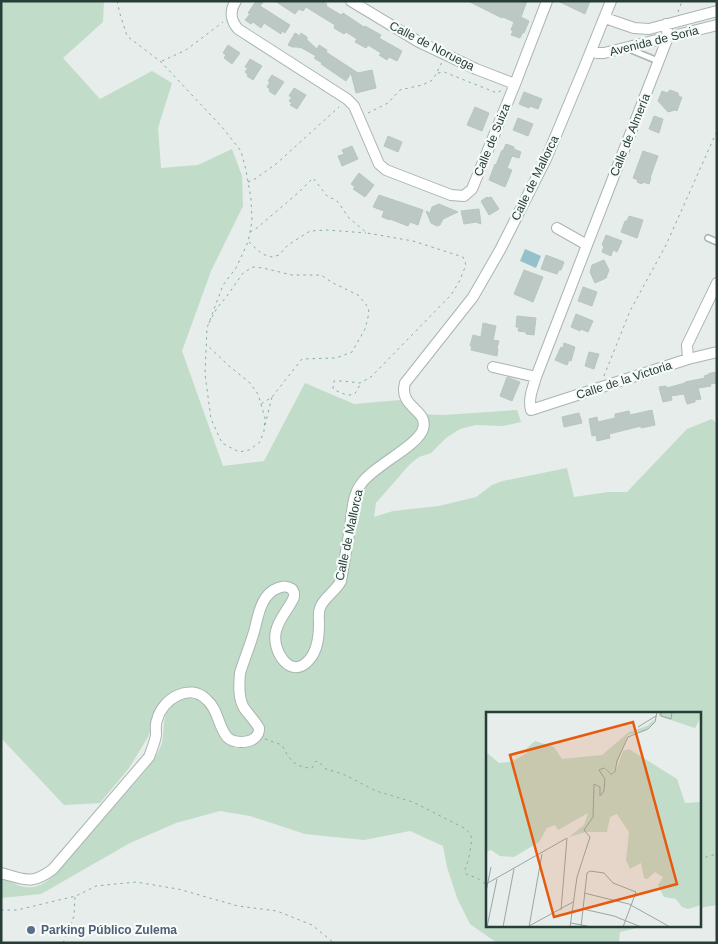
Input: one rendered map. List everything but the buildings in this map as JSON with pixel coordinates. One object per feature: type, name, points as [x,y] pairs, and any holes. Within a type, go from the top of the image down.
[{"type":"street","points":[[232,17],[231,12],[236,1]]},
{"type":"street","name":"Calle de Noruega","points":[[351,1],[419,42],[476,69],[515,84]]},
{"type":"street","name":"Calle de Suiza","points":[[232,17],[238,29],[347,99],[354,106],[378,164],[386,170],[451,195],[464,196],[472,189],[547,1]]},
{"type":"street","name":"Calle de Mallorca","points":[[254,739],[258,736],[259,728],[241,701],[239,679],[262,605],[274,589],[288,586],[292,589],[294,597],[278,624],[274,640],[279,655],[286,663],[291,666],[302,666],[310,659],[318,641],[321,605],[342,581],[352,510],[359,486],[369,475],[417,438],[424,427],[424,421],[420,415],[405,400],[403,390],[405,383],[473,297],[486,275],[546,159],[611,1]]},
{"type":"street","name":"Avenida de Soria","points":[[605,18],[641,29],[717,11]]},
{"type":"street","name":"Calle de Almería","points":[[531,410],[531,394],[536,377],[668,37],[666,24]]},
{"type":"street","name":"Avenida de Soria","points":[[592,51],[604,53],[717,25]]},
{"type":"street","points":[[557,228],[587,244]]},
{"type":"street","points":[[688,359],[688,345],[717,283]]},
{"type":"street","name":"Calle de la Victoria","points":[[531,410],[688,359],[717,352]]},
{"type":"street","points":[[493,367],[536,377]]},
{"type":"street","points":[[1,873],[31,880],[41,878],[53,869],[149,756],[154,743],[159,713],[172,698],[191,692],[200,695],[208,700],[214,708],[228,738],[240,742],[254,739]]},
{"type":"lane","points":[[626,48],[659,61]]},
{"type":"lane","points":[[708,238],[717,242]]},
{"type":"path","points":[[118,1],[127,36],[161,62],[222,127],[241,151],[246,170],[251,214],[248,242],[236,268],[223,285],[207,328],[205,374],[211,419],[222,443],[239,452],[250,450],[260,442],[272,397]]},
{"type":"path","points":[[676,17],[682,1]]},
{"type":"path","points":[[161,62],[186,50],[232,17]]},
{"type":"path","points":[[359,118],[388,103],[400,90],[422,85],[431,80],[444,59]]},
{"type":"path","points":[[437,73],[444,72],[497,93],[504,89]]},
{"type":"path","points":[[248,182],[276,164],[347,99]]},
{"type":"path","points":[[606,380],[604,374],[630,311],[666,245],[717,131]]},
{"type":"path","points":[[250,232],[257,228],[313,178],[328,197],[338,202],[349,218],[367,233]]},
{"type":"path","points":[[248,242],[262,254],[272,257],[279,255],[288,245],[310,231],[327,230],[367,233],[413,242],[463,257],[466,265],[460,282],[451,295],[371,377],[360,383],[334,381],[333,389],[347,396],[355,394],[360,383]]},
{"type":"path","points":[[207,328],[217,308],[243,273],[253,267],[292,275],[321,275],[358,295],[368,307],[369,313],[364,329],[352,352],[336,358],[302,359],[272,397],[261,404]]},
{"type":"path","points":[[206,344],[249,382],[258,394],[265,418],[264,431]]},
{"type":"path","points":[[254,739],[266,739],[282,745],[292,762],[312,768],[316,761],[326,769],[343,774],[376,791],[413,802],[466,829],[472,837],[472,843],[465,869],[466,874],[486,884]]},
{"type":"path","points":[[700,859],[717,854]]},
{"type":"path","points":[[1,910],[17,910],[76,896],[96,886],[136,882],[178,889],[238,906],[276,911],[312,925],[334,943]]},
{"type":"path","points":[[63,943],[74,916],[76,896]]},
{"type":"green space","points":[[1,1],[104,1],[103,22],[63,58],[100,99],[152,71],[172,83],[158,128],[161,168],[198,165],[232,149],[242,176],[243,206],[211,271],[182,351],[223,466],[264,461],[305,383],[354,404],[400,400],[415,414],[443,415],[517,410],[521,422],[503,426],[476,425],[460,429],[446,438],[431,453],[419,457],[410,464],[376,503],[374,517],[393,511],[439,506],[476,497],[492,485],[503,481],[567,468],[574,497],[608,492],[627,492],[687,429],[712,419],[717,424],[717,905],[700,908],[700,712],[486,712],[486,926],[645,926],[620,932],[619,943],[497,943],[470,924],[457,898],[447,867],[443,846],[410,831],[364,840],[305,834],[250,816],[220,811],[176,823],[130,843],[41,894],[1,898],[1,879],[24,887],[36,886],[46,882],[60,869],[153,760],[162,743],[166,713],[174,704],[190,698],[197,699],[213,714],[229,744],[237,749],[239,739],[229,735],[216,705],[191,689],[173,692],[160,704],[148,737],[129,768],[100,803],[64,805],[1,738]]},
{"type":"water","points":[[525,249],[541,256],[536,268],[520,261]]},
{"type":"place","name":"Parking Público Zulema","points":[[31,930]]}]
